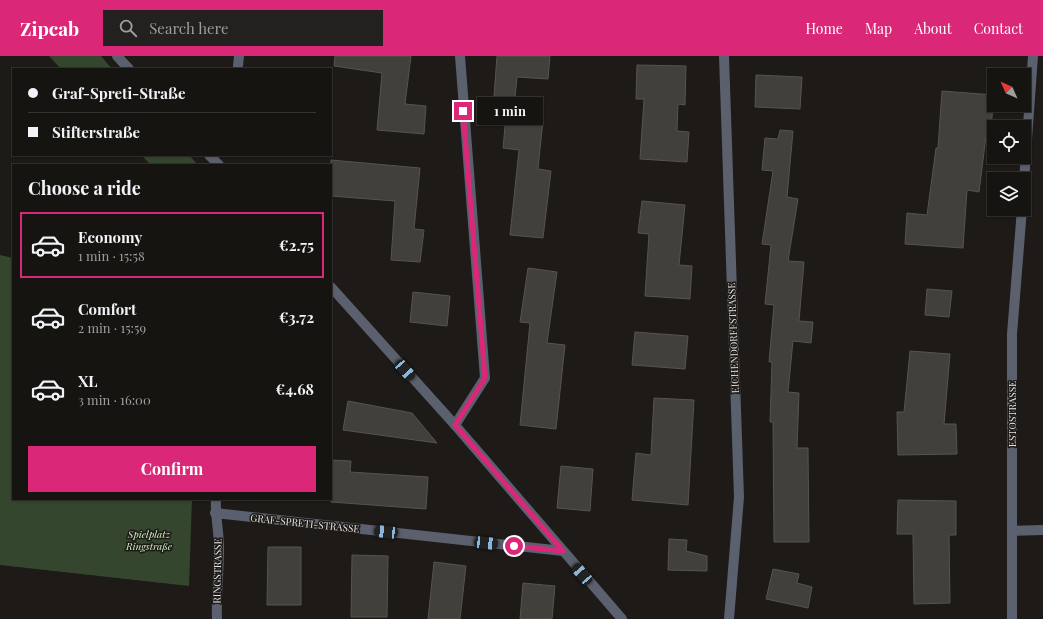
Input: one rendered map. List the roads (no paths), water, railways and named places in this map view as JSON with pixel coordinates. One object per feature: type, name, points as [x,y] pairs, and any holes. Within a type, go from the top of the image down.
[{"type":"street","points":[[117,56],[128,68]]},
{"type":"street","points":[[238,66],[239,56]]},
{"type":"street","points":[[455,425],[485,378],[460,56]]},
{"type":"street","name":"EICHENDORFFSTRASSE","points":[[724,56],[739,497],[729,619]]},
{"type":"street","points":[[1025,172],[1033,56]]},
{"type":"street","points":[[211,156],[218,164]]},
{"type":"street","name":"ESTOSTRASSE","points":[[1012,619],[1012,334],[1021,216]]},
{"type":"street","points":[[332,288],[455,425],[622,619]]},
{"type":"street","name":"RINGSTRASSE","points":[[216,500],[215,513],[219,547],[216,592],[217,619]]},
{"type":"street","name":"GRAF-SPRETI-STRASSE","points":[[215,513],[563,551]]},
{"type":"street","points":[[1012,531],[1043,530]]},
{"type":"park label","name":"Spielplatz Ringstraße","points":[[149,540]]}]
